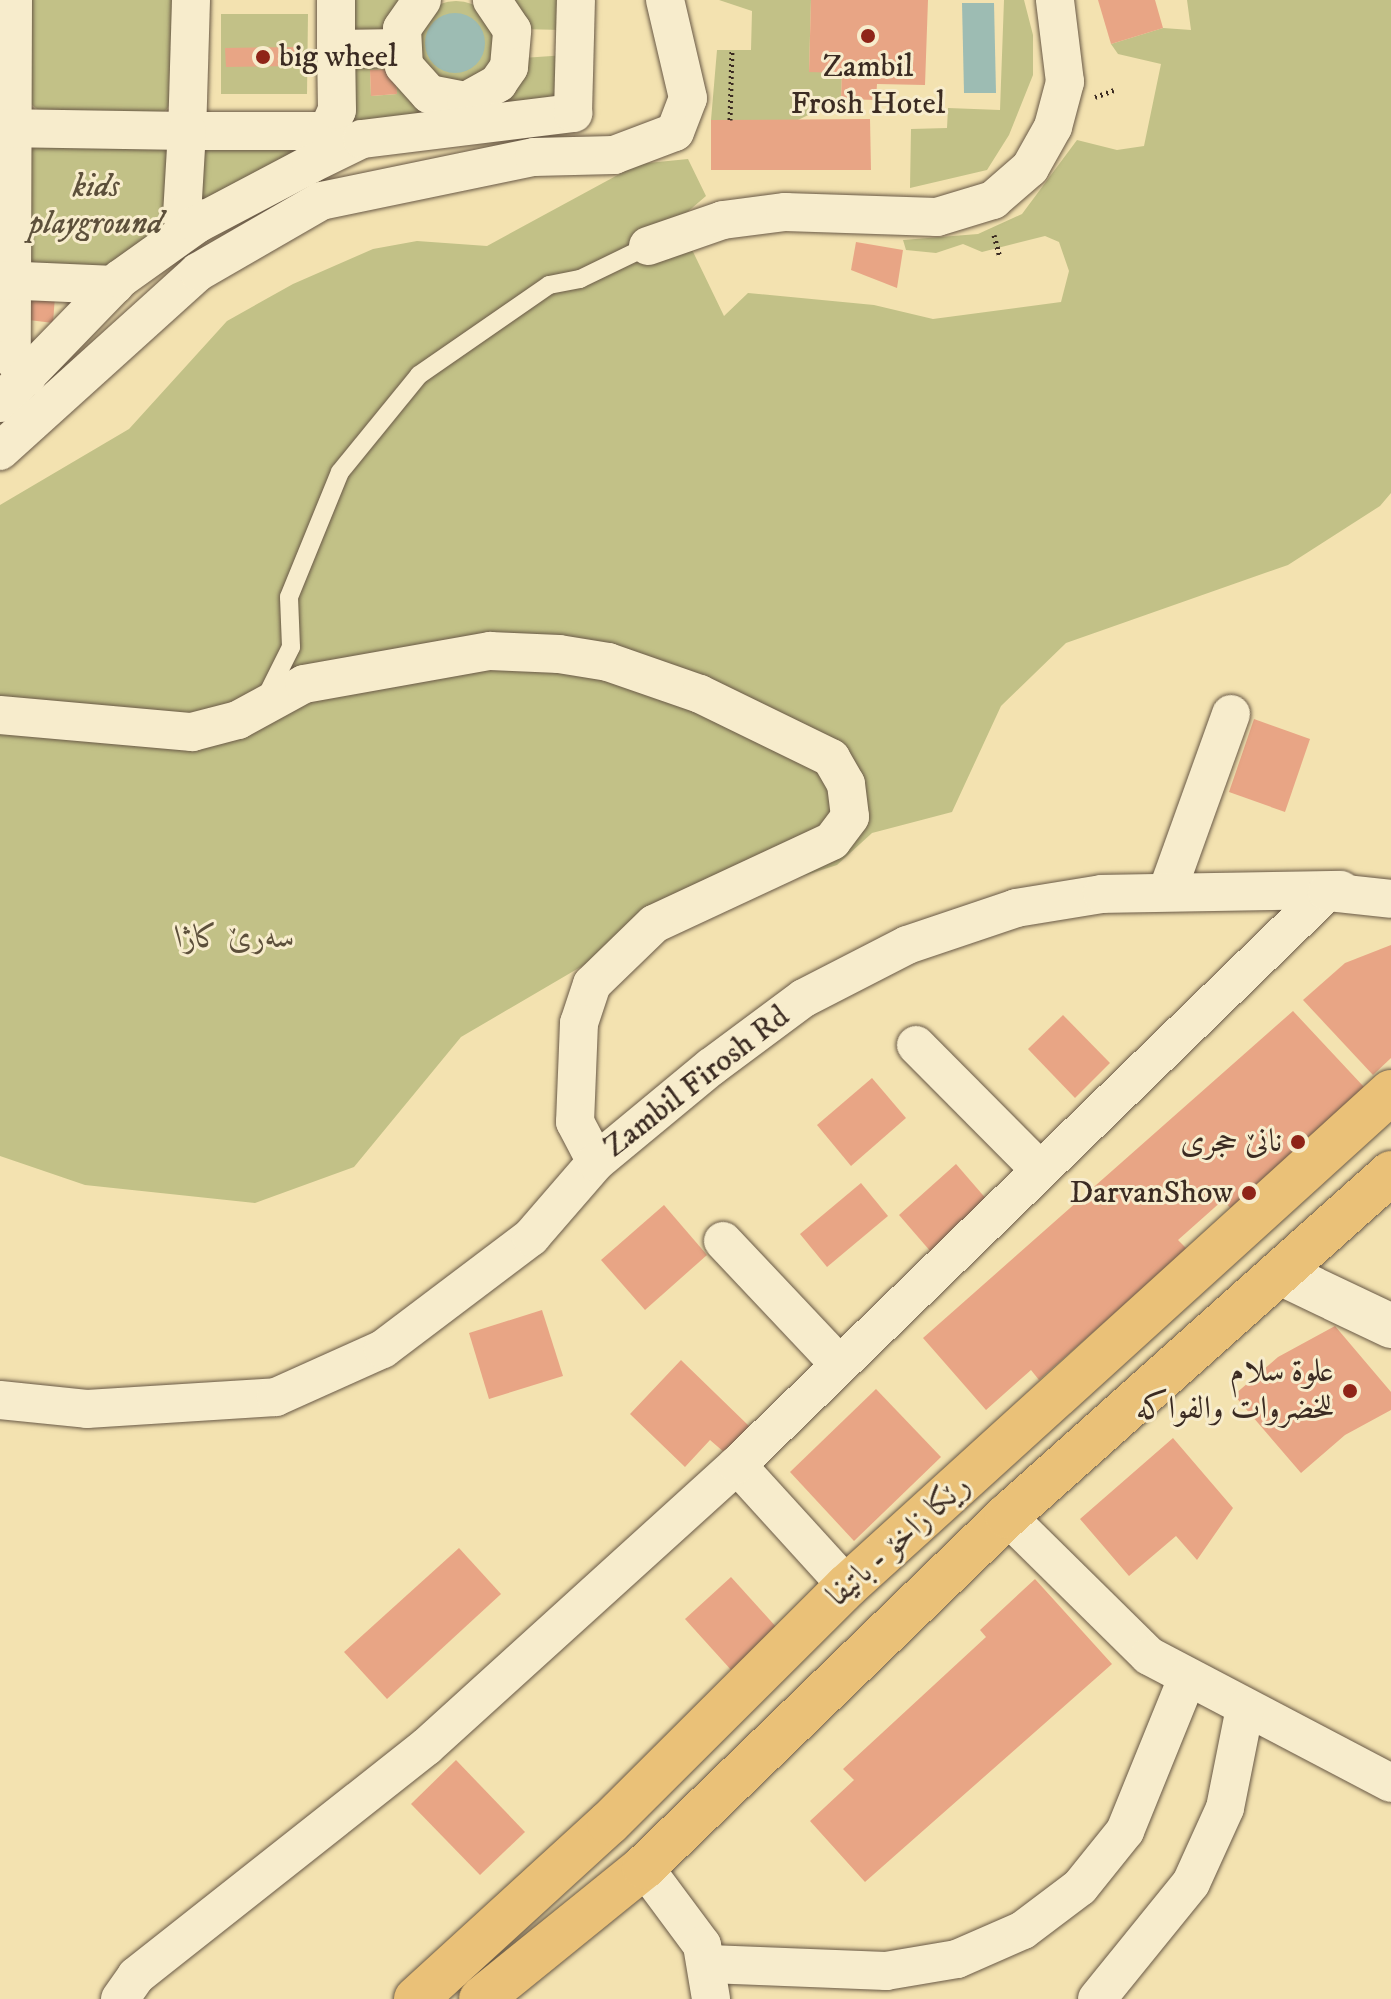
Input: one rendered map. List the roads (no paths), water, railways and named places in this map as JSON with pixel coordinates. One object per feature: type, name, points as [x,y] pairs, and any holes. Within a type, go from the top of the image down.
[{"type":"highway","name":"رێکا زاخۆ - باتیفا","points":[[416,1999],[609,1823],[847,1586],[1391,1092]]},
{"type":"highway","name":"رێکا زاخۆ - باتیفا","points":[[481,1999],[644,1867],[1007,1516],[1391,1173]]},
{"type":"street","points":[[13,0],[6,128],[7,280],[12,357],[27,377]]},
{"type":"street","points":[[191,0],[182,216],[205,219]]},
{"type":"street","points":[[0,403],[115,285],[205,219],[321,147],[337,110],[336,0]]},
{"type":"street","points":[[422,0],[402,29],[400,48],[415,82],[458,114]]},
{"type":"street","points":[[458,114],[498,83],[513,44],[492,0]]},
{"type":"street","points":[[6,128],[187,131],[321,147],[458,114],[573,113],[576,0]]},
{"type":"street","points":[[0,451],[198,272],[308,207],[389,183],[468,175],[534,157],[614,155],[675,132],[688,98],[665,0]]},
{"type":"street","points":[[648,246],[723,220],[785,212],[937,217],[993,200],[1030,168],[1053,127],[1065,82],[1055,0]]},
{"type":"street","points":[[513,44],[574,46]]},
{"type":"street","points":[[336,49],[400,48]]},
{"type":"street","points":[[7,280],[115,285]]},
{"type":"street","name":"Zambil Firosh Rd","points":[[0,715],[192,732],[238,720],[262,704],[304,684],[490,651],[559,654],[608,662],[700,694],[831,758],[846,784],[850,817],[832,841],[654,924],[592,984],[579,1023],[575,1122],[596,1162],[804,998],[907,945],[1016,908],[1168,889],[1327,892],[1391,883]]},
{"type":"street","points":[[1168,889],[1231,714]]},
{"type":"street","points":[[120,1999],[136,1976],[426,1747],[737,1465],[1037,1167],[1327,892],[1391,899]]},
{"type":"street","points":[[916,1045],[1037,1167]]},
{"type":"street","points":[[0,1400],[87,1409],[276,1397],[383,1349],[531,1237],[596,1162]]},
{"type":"street","points":[[723,1241],[840,1365]]},
{"type":"street","points":[[1280,1273],[1391,1326]]},
{"type":"street","points":[[737,1465],[847,1586]]},
{"type":"street","points":[[1007,1516],[1113,1629],[1187,1678],[1391,1783]]},
{"type":"street","points":[[644,1867],[710,1982],[886,1971],[957,1959],[1023,1930],[1080,1887],[1125,1831],[1187,1678]]},
{"type":"street","points":[[1097,1999],[1191,1883],[1225,1808],[1245,1708]]},
{"type":"lane","points":[[262,704],[291,647],[289,597],[340,472],[419,375],[549,285],[580,279],[648,246]]},
{"type":"water","points":[[962,3],[994,3],[996,93],[964,93]]},
{"type":"water","points":[[455,13],[467,15],[476,22],[483,31],[483,55],[476,64],[467,71],[455,73],[443,71],[434,64],[427,55],[425,43],[427,31],[434,22],[443,15]]},
{"type":"place","name":"Zambil Frosh Hotel","points":[[868,36]]},
{"type":"place","name":"big wheel","points":[[263,57]]},
{"type":"place","name":"نانێ حجری","points":[[1298,1142]]},
{"type":"place","name":"DarvanShow","points":[[1249,1193]]},
{"type":"place","name":"علوة سلام للخضروات والفواكه","points":[[1350,1391]]},
{"type":"park label","name":"kids playground","points":[[96,206]]},
{"type":"park label","name":"سەرێ کاژا","points":[[236,938]]}]
